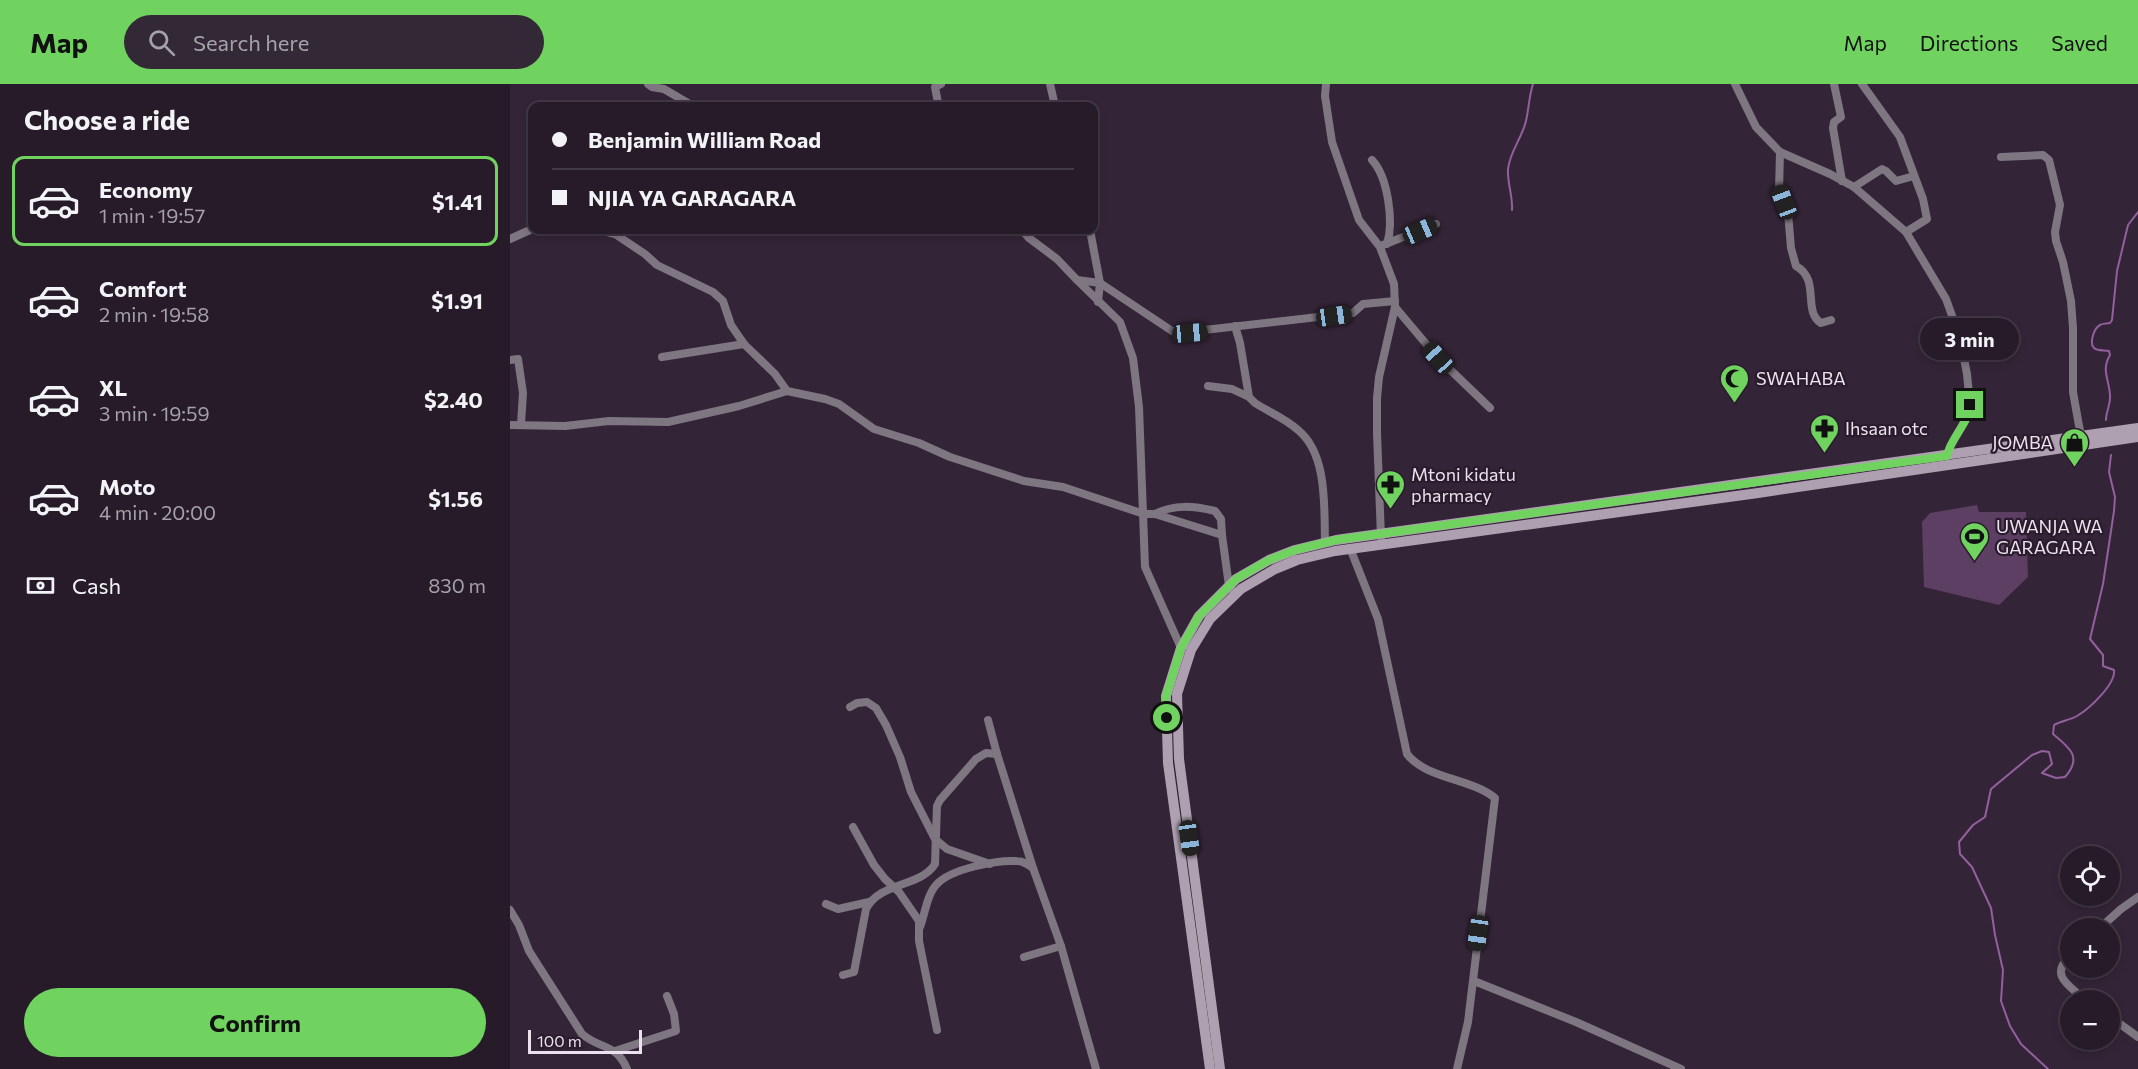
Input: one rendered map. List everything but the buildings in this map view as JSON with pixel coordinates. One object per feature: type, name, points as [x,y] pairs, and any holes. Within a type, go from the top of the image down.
[{"type":"main road","points":[[1210,1069],[1168,763],[1166,696],[1181,648],[1199,616],[1232,590],[1297,560],[1381,539],[2138,428]]},
{"type":"main road","points":[[1220,1069],[1179,759],[1177,694],[1191,650],[1210,619],[1232,590],[1236,579],[1269,560],[1295,550],[1325,543],[1381,539],[1758,493],[2138,437]]},
{"type":"street","points":[[648,84],[664,89],[686,102]]},
{"type":"street","points":[[938,102],[935,87],[941,84]]},
{"type":"street","points":[[1050,84],[1054,102]]},
{"type":"street","points":[[1326,84],[1325,96],[1332,142],[1359,220],[1383,245],[1394,284],[1395,304],[1378,387],[1377,434],[1381,539]]},
{"type":"street","points":[[1735,84],[1756,127],[1780,152],[1854,187],[1906,232],[1946,299],[1960,338],[1967,374],[1970,410],[1947,456]]},
{"type":"street","points":[[1834,84],[1841,117],[1834,122],[1833,128],[1842,181]]},
{"type":"street","points":[[1862,84],[1900,137],[1923,199],[1927,219],[1906,232]]},
{"type":"street","points":[[1780,152],[1779,191],[1788,213],[1791,248],[1796,266],[1803,268],[1811,282],[1810,299],[1817,320],[1821,323],[1831,320]]},
{"type":"street","points":[[2001,157],[2043,155],[2049,160],[2060,205],[2055,232],[2071,301],[2073,392],[2081,437]]},
{"type":"street","points":[[1372,160],[1383,175],[1390,217],[1383,245]]},
{"type":"street","points":[[1854,187],[1882,170],[1896,181],[1903,181],[1914,176]]},
{"type":"street","points":[[1383,245],[1436,224]]},
{"type":"street","points":[[510,239],[528,231]]},
{"type":"street","points":[[615,234],[657,265],[713,292],[723,300],[731,325],[744,344],[775,374],[787,391]]},
{"type":"street","points":[[1026,234],[1057,260],[1120,322],[1133,358],[1139,407],[1147,573],[1181,648]]},
{"type":"street","points":[[1090,234],[1098,302]]},
{"type":"street","points":[[1077,280],[1096,282],[1178,333],[1353,313],[1363,304],[1395,304]]},
{"type":"street","points":[[1088,293],[1096,282]]},
{"type":"street","points":[[1395,304],[1438,358],[1490,408]]},
{"type":"street","points":[[1235,326],[1250,397]]},
{"type":"street","points":[[662,357],[744,344]]},
{"type":"street","points":[[510,360],[518,359],[523,393],[520,424]]},
{"type":"street","points":[[1208,386],[1232,389],[1250,397],[1255,403],[1299,430],[1317,454],[1323,496],[1325,543]]},
{"type":"street","points":[[510,425],[565,426],[642,420],[653,423],[668,422],[731,408],[787,391],[839,404],[874,429],[919,443],[950,458],[1024,481],[1063,487],[1144,514],[1155,514],[1222,535]]},
{"type":"street","points":[[1155,514],[1163,510],[1187,506],[1215,511],[1221,519],[1232,590]]},
{"type":"street","points":[[1350,548],[1377,619],[1390,668],[1407,754],[1419,765],[1487,791],[1495,798],[1476,946],[1474,981],[1464,1045],[1457,1069]]},
{"type":"street","points":[[850,707],[857,703],[867,702],[876,708],[882,717],[900,757],[911,792],[937,842],[947,849],[990,864]]},
{"type":"street","points":[[988,720],[1033,868],[1061,946],[1096,1069]]},
{"type":"street","points":[[843,975],[854,972],[869,902],[932,869],[937,858],[937,806],[940,800],[976,759],[986,753],[997,754]]},
{"type":"street","points":[[853,827],[874,865],[915,913],[920,927]]},
{"type":"street","points":[[937,1030],[919,941],[920,927],[936,884],[962,869],[990,864],[1016,861],[1025,862],[1033,868]]},
{"type":"street","points":[[2111,918],[2138,897]]},
{"type":"street","points":[[826,904],[838,909],[869,902]]},
{"type":"street","points":[[510,910],[519,925],[529,951],[582,1034],[591,1041],[615,1051],[622,1058],[627,1069]]},
{"type":"street","points":[[1024,957],[1061,946]]},
{"type":"street","points":[[2063,978],[2075,990]]},
{"type":"street","points":[[1474,981],[1576,1022],[1681,1069]]},
{"type":"street","points":[[615,1051],[676,1031],[674,1014],[667,996]]},
{"type":"street","points":[[2120,1024],[2138,1036]]},
{"type":"shaded area","name":"UWANJA WA GARAGARA","points":[[1977,505],[1979,512],[2026,512],[2028,577],[1999,605],[1924,587],[1922,522],[1930,513]]},
{"type":"waterway","points":[[1512,210],[1508,169],[1526,121],[1533,84]]},
{"type":"waterway","points":[[2106,420],[2110,398],[2106,365],[2110,355],[2109,351],[2094,348],[2092,339],[2098,327],[2112,320],[2117,271],[2128,225],[2138,212]]},
{"type":"waterway","points":[[2048,1069],[2021,1044],[2010,1026],[2001,1001],[2003,970],[1991,908],[1972,867],[1960,854],[1959,842],[1973,825],[1985,817],[1991,789],[2032,755],[2042,751],[2049,752],[2052,764],[2042,773],[2056,778],[2065,777],[2073,764],[2072,753],[2053,734],[2054,725],[2082,713],[2101,696],[2111,682],[2114,670],[2103,666],[2103,655],[2090,639],[2103,584],[2114,511],[2115,497],[2109,472],[2111,455]]},
{"type":"place","name":"SWAHABA","points":[[1735,404]]},
{"type":"place","name":"Ihsaan otc","points":[[1824,454]]},
{"type":"place","name":"JOMBA","points":[[2074,468]]},
{"type":"place","name":"Mtoni kidatu pharmacy","points":[[1390,510]]},
{"type":"place","name":"UWANJA WA GARAGARA","points":[[1975,562]]},
{"type":"route","points":[[1167,718],[1166,696],[1181,648],[1199,616],[1236,579],[1269,560],[1295,550],[1336,540],[1947,456],[1969,413],[1970,405]]}]
